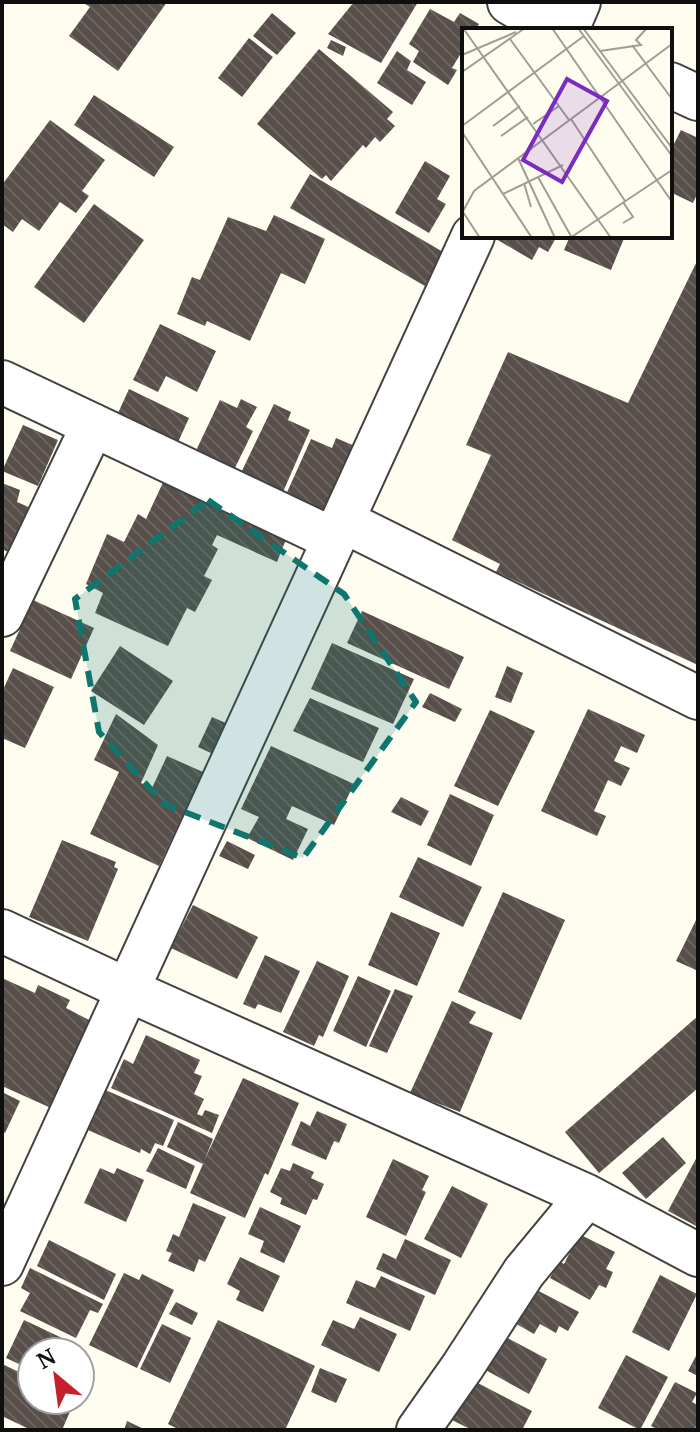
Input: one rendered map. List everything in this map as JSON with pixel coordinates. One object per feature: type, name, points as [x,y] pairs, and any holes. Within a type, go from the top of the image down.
[{"type":"street","points":[[510,2],[554,28]]},
{"type":"street","points":[[568,28],[579,2]]},
{"type":"street","points":[[672,86],[698,98]]},
{"type":"street","points":[[2,1264],[472,238]]},
{"type":"street","points":[[2,382],[93,425],[338,530],[698,698]]},
{"type":"street","points":[[2,615],[93,425]]},
{"type":"street","points":[[2,931],[587,1196],[698,1255]]},
{"type":"street","points":[[418,1430],[524,1272],[587,1196]]},
{"type":"highlighted area","points":[[208,500],[344,594],[416,702],[303,858],[164,804],[99,732],[75,599]]},
{"type":"building","points":[[82,2],[167,2],[118,71],[69,36],[90,7]]},
{"type":"building","points":[[354,2],[418,2],[381,63],[328,34]]},
{"type":"building","points":[[430,9],[454,22],[460,13],[479,24],[476,28],[462,28],[462,51],[452,68],[457,70],[448,85],[413,62],[419,51],[409,44]]},
{"type":"building","points":[[272,13],[296,33],[277,55],[253,36]]},
{"type":"building","points":[[249,38],[273,57],[242,97],[218,78]]},
{"type":"building","points":[[331,40],[346,47],[343,56],[327,48]]},
{"type":"building","points":[[319,49],[393,112],[387,119],[395,126],[380,142],[375,137],[366,148],[363,145],[331,181],[326,175],[322,179],[257,124]]},
{"type":"building","points":[[397,51],[411,61],[407,70],[426,82],[412,105],[377,83]]},
{"type":"building","points":[[94,95],[174,147],[154,177],[74,125]]},
{"type":"building","points":[[50,120],[105,160],[82,191],[89,196],[76,213],[60,202],[39,231],[22,219],[13,232],[2,224],[2,185]]},
{"type":"building","points":[[681,130],[698,138],[698,192],[693,203],[672,193],[672,148]]},
{"type":"building","points":[[425,161],[450,176],[437,199],[446,204],[429,233],[395,213]]},
{"type":"building","points":[[310,174],[443,252],[425,286],[290,208]]},
{"type":"building","points":[[94,204],[144,240],[84,323],[34,287]]},
{"type":"building","points":[[274,215],[325,239],[305,284],[281,273],[250,341],[207,321],[205,326],[177,314],[192,277],[200,280],[228,217],[266,231]]},
{"type":"building","points":[[556,238],[548,252],[539,247],[532,260],[496,239]]},
{"type":"building","points":[[569,238],[624,238],[611,270],[564,250]]},
{"type":"building","points":[[698,259],[698,665],[496,572],[500,564],[452,540],[491,455],[466,445],[508,352],[628,403]]},
{"type":"building","points":[[160,324],[216,351],[197,392],[166,376],[158,392],[133,380]]},
{"type":"building","points":[[129,389],[189,418],[174,451],[113,424]]},
{"type":"building","points":[[241,399],[257,407],[246,427],[253,431],[231,476],[193,457],[220,400],[237,408]]},
{"type":"building","points":[[274,404],[291,412],[288,420],[310,430],[283,492],[277,489],[274,493],[239,477]]},
{"type":"building","points":[[23,425],[58,440],[38,486],[2,471]]},
{"type":"building","points":[[336,438],[355,446],[323,516],[284,499],[311,439],[332,448]]},
{"type":"building","points":[[166,476],[289,532],[277,562],[217,535],[212,545],[218,549],[204,576],[212,580],[195,612],[187,608],[168,646],[95,613],[103,593],[86,584],[107,534],[124,542],[138,514],[146,519]]},
{"type":"building","points":[[2,483],[20,490],[17,502],[31,508],[10,553],[2,549]]},
{"type":"building","points":[[33,600],[94,628],[71,679],[10,651]]},
{"type":"building","points":[[362,611],[464,657],[449,689],[347,643]]},
{"type":"building","points":[[332,643],[414,679],[393,724],[311,689]]},
{"type":"building","points":[[120,646],[173,681],[144,725],[91,691]]},
{"type":"building","points":[[507,666],[523,673],[511,703],[495,697]]},
{"type":"building","points":[[13,668],[54,687],[25,748],[2,738],[2,692]]},
{"type":"building","points":[[430,693],[462,709],[455,722],[422,707]]},
{"type":"building","points":[[310,698],[379,728],[363,762],[293,731]]},
{"type":"building","points":[[588,709],[645,735],[637,753],[621,746],[614,761],[630,768],[621,786],[608,780],[594,811],[606,816],[597,836],[541,811]]},
{"type":"building","points":[[490,710],[535,731],[498,806],[454,786]]},
{"type":"building","points":[[116,714],[158,745],[141,783],[152,788],[167,756],[203,772],[159,866],[90,834],[119,772],[94,760]]},
{"type":"building","points":[[212,717],[228,724],[213,754],[198,747]]},
{"type":"building","points":[[271,746],[354,784],[334,825],[292,806],[286,819],[308,829],[293,860],[247,838],[259,817],[241,809]]},
{"type":"building","points":[[450,794],[494,815],[471,866],[427,845]]},
{"type":"building","points":[[401,797],[429,811],[421,826],[391,812]]},
{"type":"building","points":[[62,840],[116,862],[114,867],[118,869],[88,941],[29,917]]},
{"type":"building","points":[[227,841],[255,855],[248,869],[219,856]]},
{"type":"building","points":[[418,857],[482,887],[463,927],[399,897]]},
{"type":"building","points":[[503,892],[565,920],[521,1020],[458,992]]},
{"type":"building","points":[[193,905],[258,937],[237,979],[171,948]]},
{"type":"building","points":[[391,912],[440,933],[417,986],[368,965]]},
{"type":"building","points":[[698,916],[698,971],[676,961]]},
{"type":"building","points":[[265,955],[300,971],[281,1013],[258,1004],[255,1009],[243,1004]]},
{"type":"building","points":[[317,961],[349,976],[323,1037],[319,1035],[314,1046],[283,1032]]},
{"type":"building","points":[[358,976],[391,991],[366,1047],[333,1031]]},
{"type":"building","points":[[2,978],[35,993],[38,985],[70,1000],[66,1008],[91,1021],[51,1108],[2,1086]]},
{"type":"building","points":[[395,989],[413,996],[387,1053],[369,1046]]},
{"type":"building","points":[[452,1001],[476,1012],[469,1023],[493,1033],[460,1112],[410,1093]]},
{"type":"building","points":[[698,1016],[698,1088],[599,1173],[565,1132]]},
{"type":"building","points":[[146,1035],[200,1060],[194,1073],[202,1076],[194,1094],[204,1099],[197,1114],[202,1116],[205,1110],[219,1115],[212,1133],[111,1088],[124,1059],[133,1064]]},
{"type":"building","points":[[243,1078],[299,1103],[268,1175],[265,1173],[245,1218],[190,1193],[203,1164],[167,1147],[178,1122],[213,1139],[205,1159]]},
{"type":"building","points":[[101,1088],[174,1120],[163,1146],[155,1143],[150,1154],[141,1149],[140,1153],[88,1130],[96,1114],[90,1112]]},
{"type":"building","points":[[2,1092],[20,1101],[5,1133],[2,1131]]},
{"type":"building","points":[[317,1111],[347,1124],[339,1143],[334,1141],[326,1160],[291,1145],[301,1121],[310,1126]]},
{"type":"building","points":[[663,1137],[686,1163],[646,1199],[622,1173]]},
{"type":"building","points":[[158,1148],[195,1166],[186,1189],[146,1171]]},
{"type":"building","points":[[698,1155],[698,1227],[668,1211]]},
{"type":"building","points":[[393,1159],[429,1176],[422,1190],[426,1192],[406,1236],[366,1217]]},
{"type":"building","points":[[293,1163],[314,1172],[311,1178],[324,1184],[306,1215],[280,1204],[282,1198],[270,1192],[281,1168],[290,1171]]},
{"type":"building","points":[[100,1168],[114,1174],[117,1168],[144,1180],[126,1222],[84,1203]]},
{"type":"building","points":[[452,1186],[488,1204],[461,1258],[424,1239]]},
{"type":"building","points":[[193,1203],[226,1217],[205,1262],[199,1259],[194,1272],[168,1261],[172,1253],[166,1251],[173,1234],[179,1237]]},
{"type":"building","points":[[260,1207],[301,1226],[284,1263],[260,1252],[264,1241],[248,1234]]},
{"type":"building","points":[[579,1234],[615,1252],[606,1269],[613,1272],[606,1288],[599,1285],[590,1300],[550,1278],[559,1261],[564,1264]]},
{"type":"building","points":[[405,1239],[451,1260],[435,1295],[376,1269],[383,1253],[396,1259]]},
{"type":"building","points":[[49,1240],[116,1274],[104,1300],[37,1266]]},
{"type":"building","points":[[240,1257],[280,1276],[263,1312],[236,1300],[240,1291],[227,1284]]},
{"type":"building","points":[[30,1268],[103,1304],[98,1313],[90,1310],[77,1336],[72,1336],[20,1311],[30,1293],[21,1288]]},
{"type":"building","points":[[124,1273],[139,1280],[142,1274],[174,1290],[137,1368],[96,1348],[96,1336],[93,1336]]},
{"type":"building","points":[[660,1275],[697,1294],[669,1351],[632,1332]]},
{"type":"building","points":[[381,1276],[425,1296],[410,1331],[346,1303],[356,1280],[375,1288]]},
{"type":"building","points":[[531,1287],[579,1312],[568,1331],[559,1326],[556,1333],[540,1324],[534,1334],[513,1322]]},
{"type":"building","points":[[176,1302],[198,1313],[192,1325],[169,1314]]},
{"type":"building","points":[[360,1317],[397,1334],[379,1372],[321,1345],[333,1320],[354,1329]]},
{"type":"building","points":[[24,1320],[58,1336],[16,1336]]},
{"type":"building","points":[[218,1320],[315,1366],[285,1430],[180,1430],[168,1424]]},
{"type":"building","points":[[162,1324],[191,1338],[170,1383],[140,1369]]},
{"type":"building","points":[[502,1335],[547,1359],[529,1394],[482,1368]]},
{"type":"building","points":[[16,1337],[16,1363],[6,1358]]},
{"type":"building","points":[[698,1352],[698,1376],[688,1371]]},
{"type":"building","points":[[626,1355],[668,1377],[640,1430],[598,1408]]},
{"type":"building","points":[[2,1364],[16,1371],[16,1416],[68,1416],[62,1430],[31,1430],[2,1416]]},
{"type":"building","points":[[320,1368],[347,1379],[336,1403],[311,1392]]},
{"type":"building","points":[[468,1378],[532,1411],[522,1430],[472,1430],[448,1418]]},
{"type":"building","points":[[675,1382],[697,1393],[692,1402],[698,1405],[698,1423],[694,1430],[659,1430],[651,1426]]},
{"type":"building","points":[[127,1421],[146,1430],[124,1430]]}]
